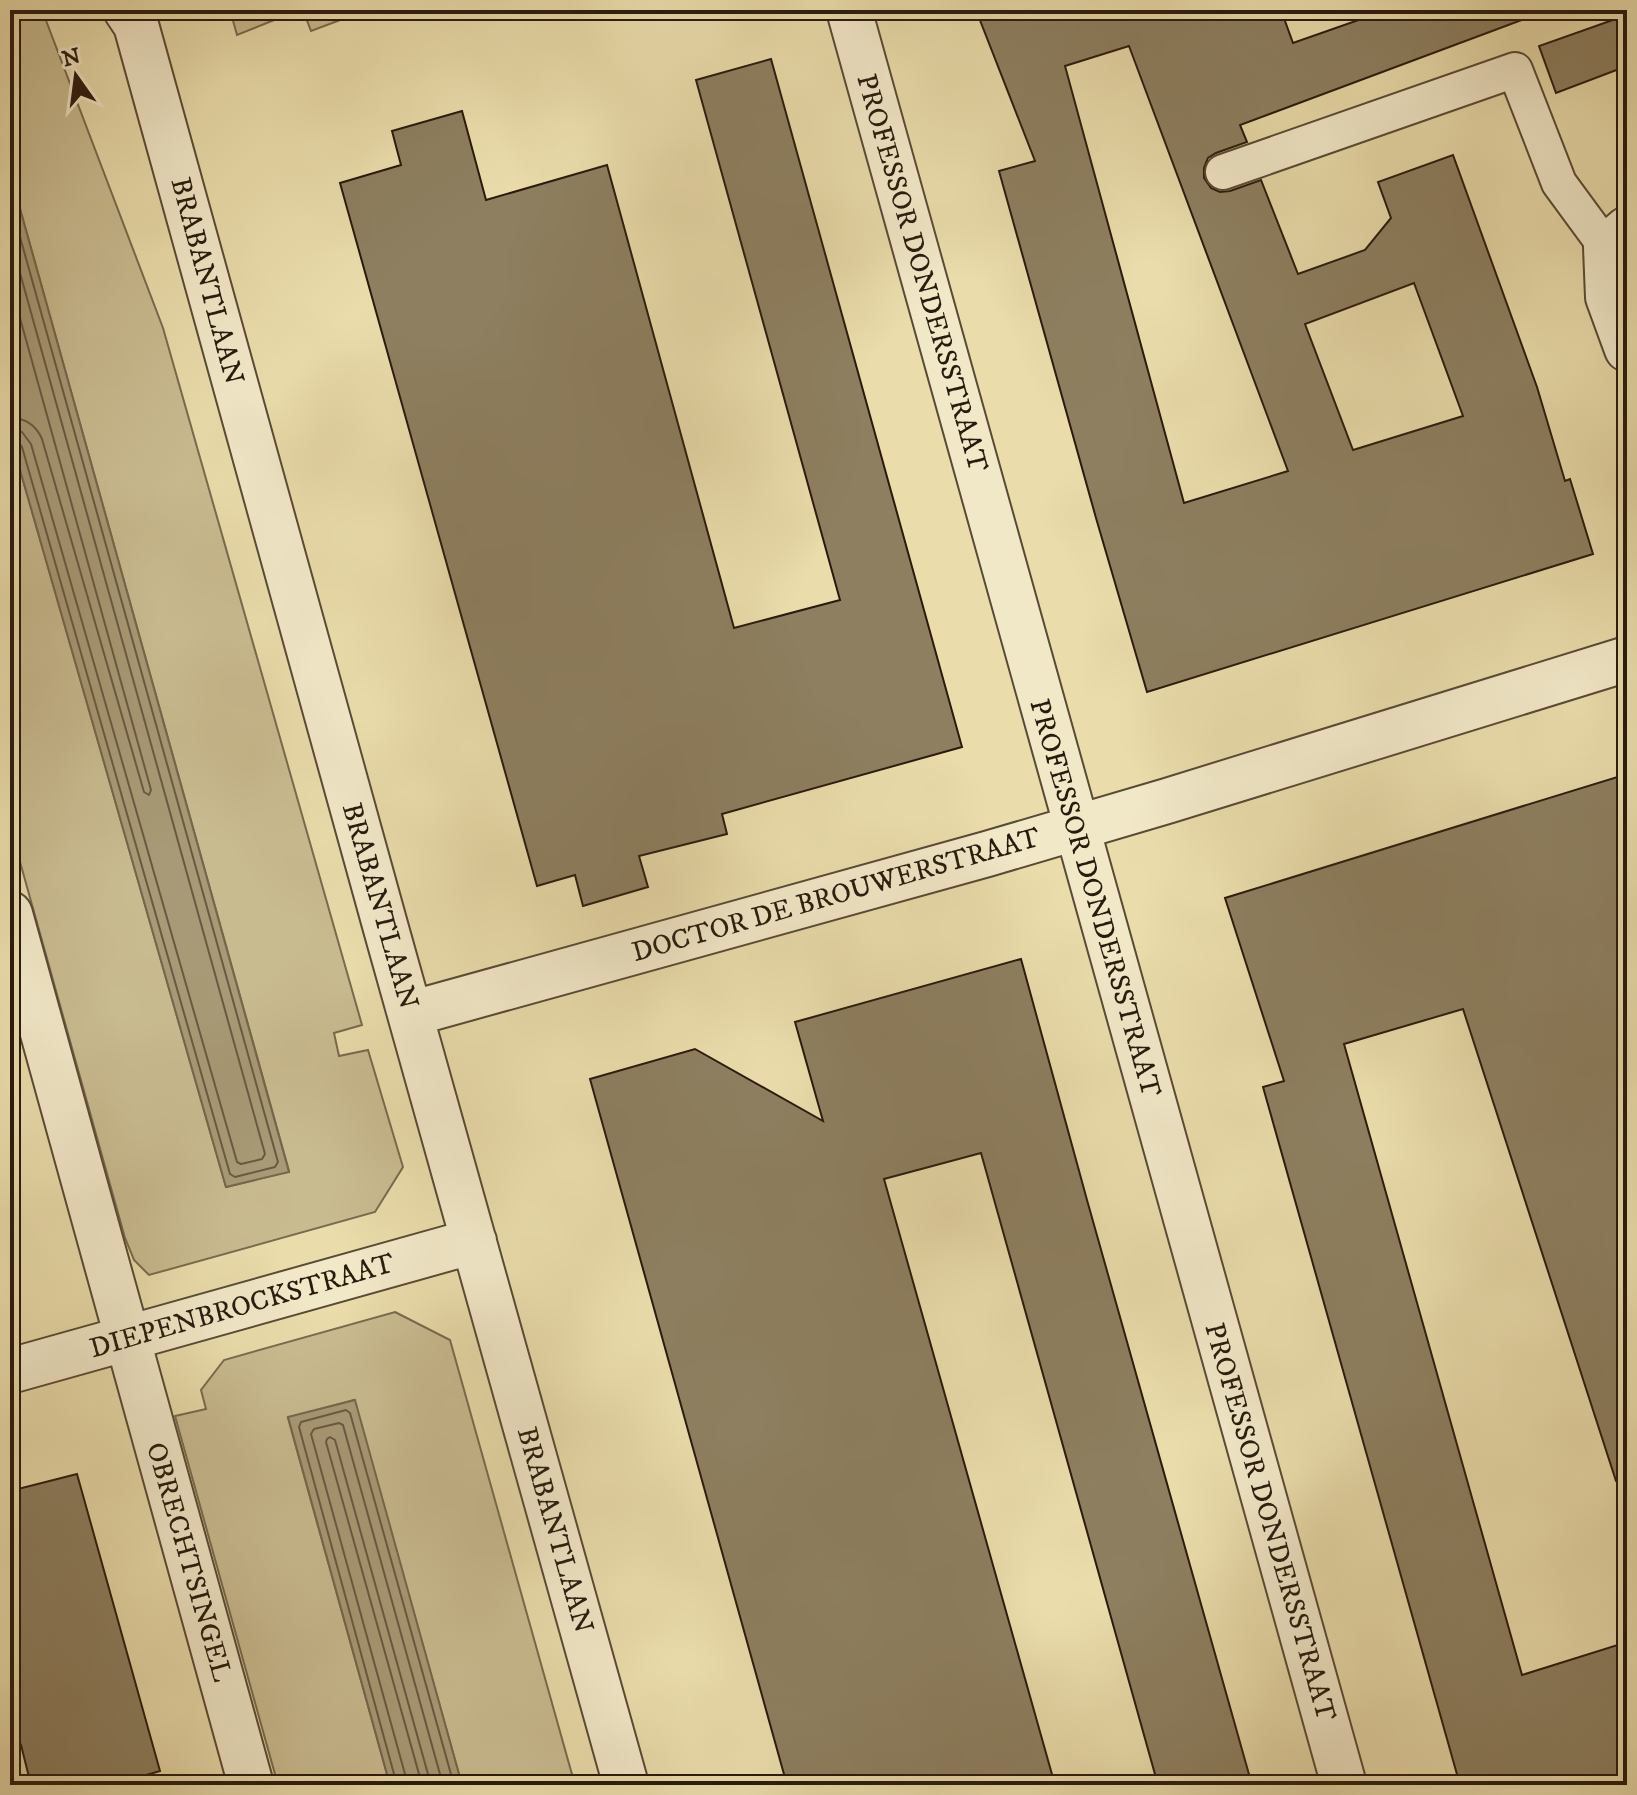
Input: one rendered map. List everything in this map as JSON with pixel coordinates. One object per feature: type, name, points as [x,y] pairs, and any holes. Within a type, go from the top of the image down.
[{"type":"street","name":"PROFESSOR DONDERSSTRAAT","points":[[849,10],[1344,1785]]},
{"type":"street","name":"BRABANTLAAN","points":[[133,15],[626,1785]]},
{"type":"street","points":[[1616,238],[1608,297],[1627,349]]},
{"type":"street","name":"DOCTOR DE BROUWERSTRAAT","points":[[410,1014],[987,854],[1627,659]]},
{"type":"street","name":"OBRECHTSINGEL","points":[[10,914],[251,1785]]},
{"type":"street","name":"DIEPENBROCKSTRAAT","points":[[10,1371],[474,1241]]},
{"type":"lane","points":[[1223,172],[1515,70],[1559,183],[1616,238]]},
{"type":"shaded area","points":[[10,10],[42,10],[163,328],[362,1025],[334,1033],[339,1056],[368,1050],[403,1167],[375,1212],[149,1275],[134,1260],[125,1238],[10,826],[10,435],[226,1187],[289,1171],[10,173]]},
{"type":"shaded area","points":[[230,10],[299,10],[237,35]]},
{"type":"shaded area","points":[[303,10],[367,10],[311,31]]},
{"type":"shaded area","points":[[395,1312],[450,1340],[575,1785],[462,1785],[354,1400],[288,1418],[390,1785],[278,1785],[175,1416],[206,1409],[201,1390],[224,1360]]},
{"type":"water","points":[[10,173],[289,1172],[226,1187],[10,435]]},
{"type":"water","points":[[355,1400],[462,1785],[390,1785],[288,1417]]},
{"type":"building","points":[[976,10],[1281,10],[1293,43],[1387,10],[1534,10],[1535,15],[1240,125],[1247,142],[1208,158],[1204,178],[1211,188],[1220,192],[1261,180],[1298,274],[1365,250],[1391,218],[1378,182],[1453,155],[1537,387],[1565,481],[1570,479],[1593,554],[1147,692],[999,171],[1035,161]],"holes":[[[1129,46],[1288,471],[1184,503],[1065,66]],[[1414,283],[1463,416],[1353,450],[1305,324]]]},
{"type":"building","points":[[1627,15],[1627,66],[1556,93],[1539,46]]},
{"type":"building","points":[[771,59],[962,747],[722,814],[727,834],[639,856],[648,887],[583,906],[575,875],[537,886],[340,183],[401,165],[392,131],[462,111],[486,200],[607,165],[734,628],[840,600],[696,80]]},
{"type":"building","points":[[1627,774],[1627,1480],[1616,1481],[1463,1009],[1344,1044],[1522,1675],[1627,1642],[1627,1785],[1460,1785],[1263,1087],[1284,1081],[1225,898]]},
{"type":"building","points":[[1021,959],[1252,1785],[1158,1785],[981,1153],[884,1179],[1055,1785],[787,1785],[590,1079],[695,1049],[823,1121],[795,1022]]},
{"type":"building","points":[[77,1474],[160,1771],[112,1785],[31,1785],[21,1745],[10,1727],[10,1491]]}]
